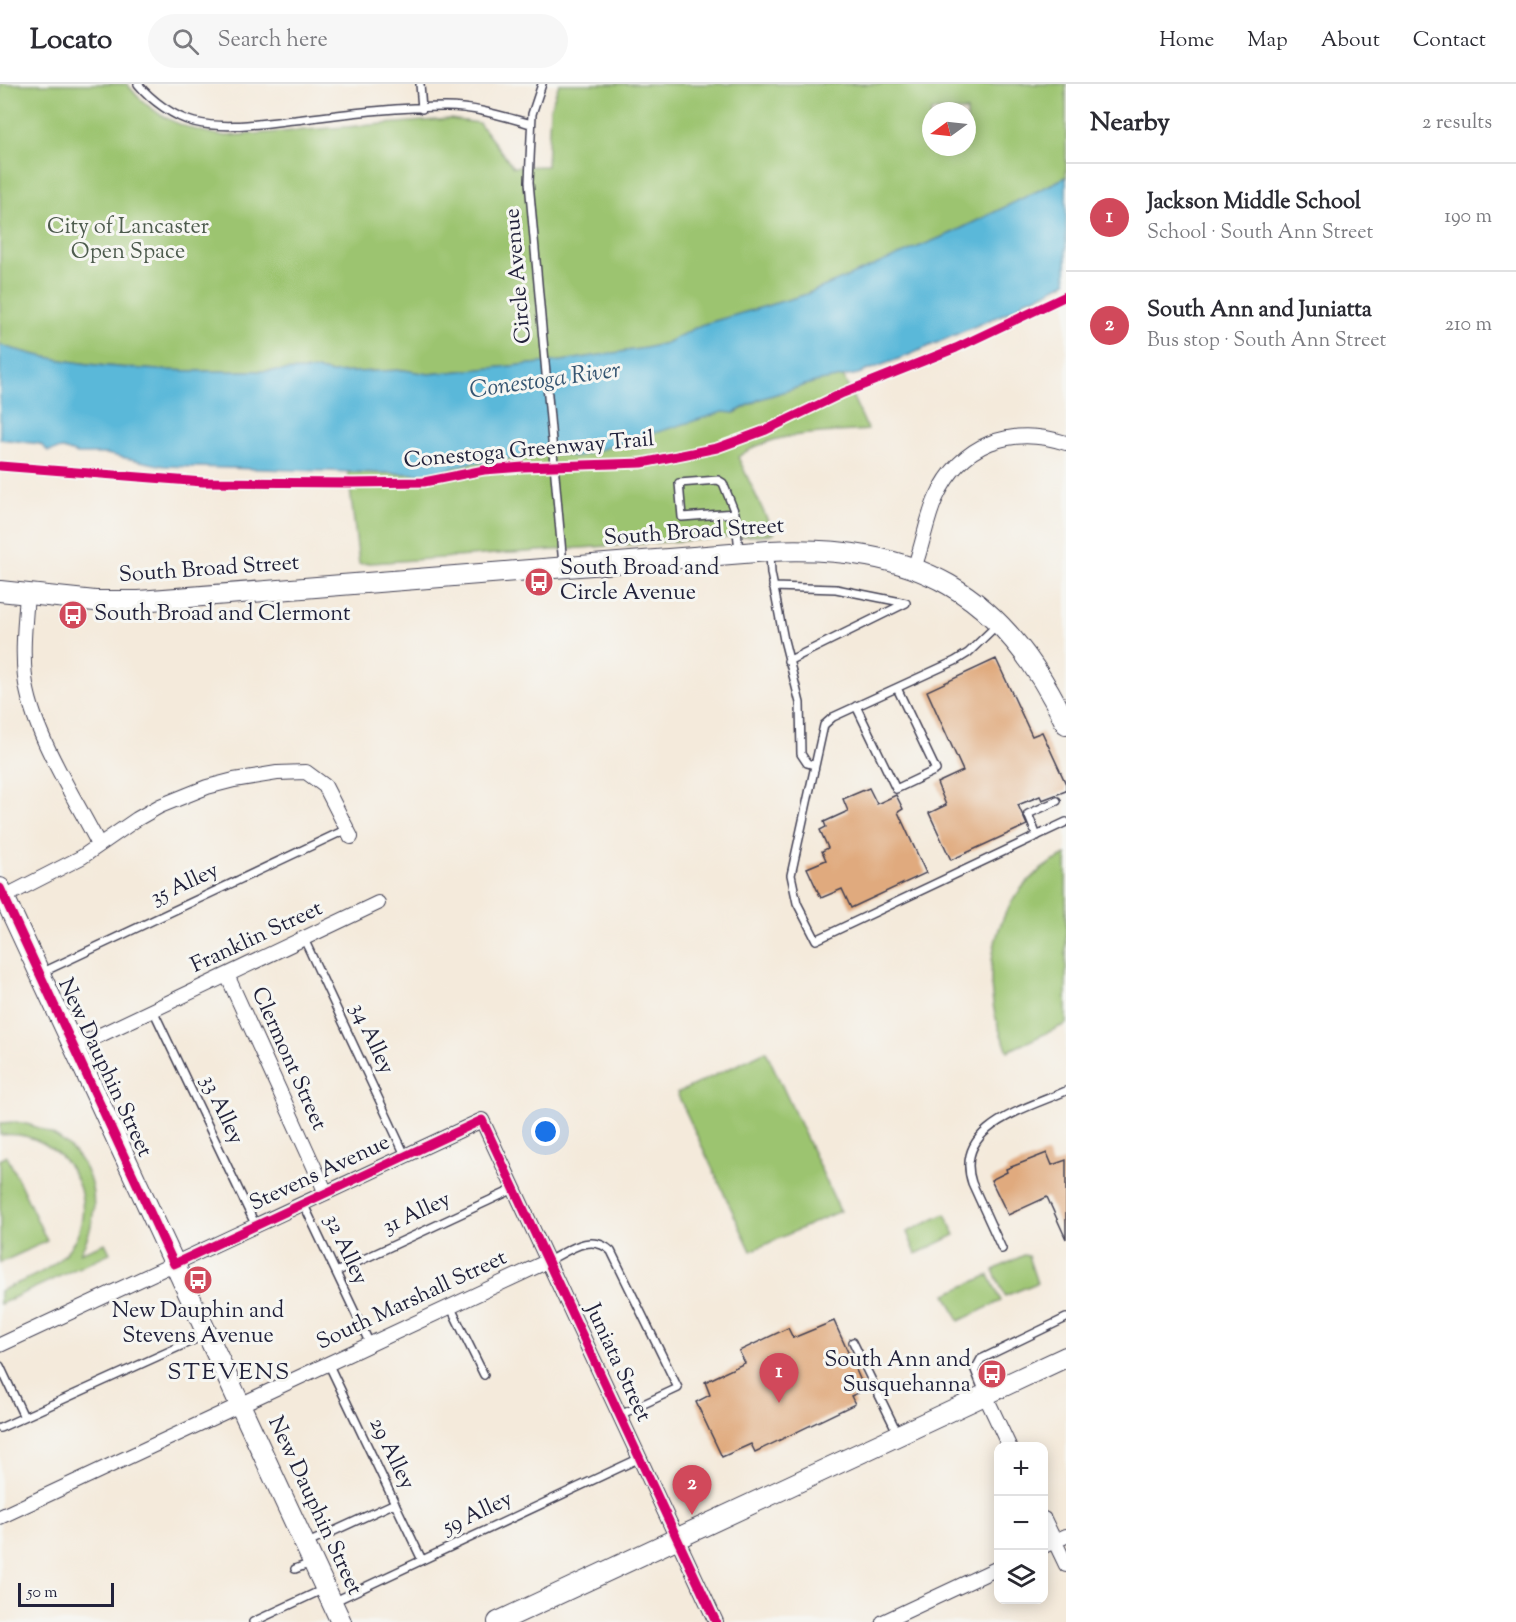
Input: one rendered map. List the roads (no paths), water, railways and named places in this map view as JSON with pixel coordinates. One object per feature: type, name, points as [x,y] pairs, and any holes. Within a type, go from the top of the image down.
[{"type":"street","points":[[914,568],[936,499],[945,480],[969,455],[984,445],[1014,435],[1028,434],[1066,443]]},
{"type":"street","name":"South Broad Street","points":[[0,591],[95,601],[147,600],[770,550],[852,551],[914,568],[949,585],[999,623],[1041,675],[1066,724]]},
{"type":"street","points":[[27,595],[23,651],[30,702],[40,730],[99,845]]},
{"type":"street","points":[[2,893],[54,873],[160,807],[207,787],[234,780],[295,771],[306,772],[325,786],[349,833]]},
{"type":"street","name":"New Dauphin Street","points":[[2,893],[341,1622]]},
{"type":"street","name":"Franklin Street","points":[[73,1048],[378,903]]},
{"type":"street","name":"Clermont Street","points":[[227,975],[326,1192]]},
{"type":"street","name":"Stevens Avenue","points":[[0,1345],[482,1120]]},
{"type":"street","name":"Juniata Street","points":[[482,1120],[716,1622]]},
{"type":"street","name":"South Marshall Street","points":[[0,1517],[548,1261]]},
{"type":"street","points":[[498,1622],[1066,1357]]},
{"type":"street","points":[[985,1395],[1007,1442]]},
{"type":"street","points":[[1048,1527],[1066,1565]]},
{"type":"street","points":[[883,1622],[994,1570]]},
{"type":"lane","points":[[138,84],[153,99],[177,114],[193,121],[213,124],[261,124],[446,107],[479,110],[531,124]]},
{"type":"lane","points":[[420,84],[422,109]]},
{"type":"lane","name":"Circle Avenue","points":[[542,84],[531,124],[529,182],[563,567]]},
{"type":"lane","points":[[735,513],[682,517],[679,483],[714,480],[723,483],[735,513],[739,553]]},
{"type":"lane","points":[[770,550],[773,587],[788,661],[800,703],[801,754],[807,763],[814,765]]},
{"type":"lane","points":[[773,587],[836,589],[906,603],[788,661]]},
{"type":"lane","points":[[999,623],[968,653],[833,717],[824,725],[791,875],[797,903],[816,940],[1066,822]]},
{"type":"lane","points":[[856,706],[896,789],[936,770],[897,688]]},
{"type":"lane","points":[[1037,836],[1028,814],[1057,801]]},
{"type":"lane","name":"35 Alley","points":[[38,974],[349,833]]},
{"type":"lane","name":"34 Alley","points":[[304,939],[405,1155]]},
{"type":"lane","name":"33 Alley","points":[[153,1010],[256,1226]]},
{"type":"lane","points":[[1002,1249],[972,1183],[969,1172],[970,1150],[976,1139],[995,1124],[1066,1091]]},
{"type":"lane","name":"31 Alley","points":[[336,1272],[514,1189]]},
{"type":"lane","name":"32 Alley","points":[[303,1203],[370,1344]]},
{"type":"lane","points":[[548,1261],[586,1243],[597,1241],[604,1245],[618,1263],[678,1388],[620,1415]]},
{"type":"lane","points":[[450,1306],[484,1375]]},
{"type":"lane","points":[[985,1395],[975,1370],[981,1359],[1066,1318]]},
{"type":"lane","points":[[0,1428],[207,1334]]},
{"type":"lane","points":[[853,1342],[898,1435]]},
{"type":"lane","name":"29 Alley","points":[[328,1364],[422,1560]]},
{"type":"lane","points":[[0,1366],[27,1416]]},
{"type":"lane","name":"59 Alley","points":[[254,1622],[422,1560],[640,1458]]},
{"type":"lane","points":[[295,1569],[309,1553],[395,1503]]},
{"type":"water","name":"Conestoga River","points":[[1066,177],[1066,282],[1037,297],[1025,300],[1017,308],[909,355],[858,374],[815,382],[760,399],[734,413],[723,412],[576,457],[548,451],[487,463],[473,462],[443,471],[419,474],[164,466],[106,454],[77,454],[63,449],[48,451],[40,444],[0,439],[0,345],[76,362],[158,370],[319,370],[332,373],[404,370],[429,374],[562,361],[646,348],[666,343],[701,325],[804,295],[954,232]]},
{"type":"place","name":"South Broad and Circle Avenue","points":[[539,582]]},
{"type":"place","name":"South Broad and Clermont","points":[[73,615]]},
{"type":"place","name":"New Dauphin and Stevens Avenue","points":[[198,1280]]},
{"type":"place","name":"South Ann and Susquehanna","points":[[992,1374]]},
{"type":"place","name":"Jackson Middle School","points":[[779,1403]]},
{"type":"place","name":"South Ann and Juniatta","points":[[692,1515]]},
{"type":"district","name":"STEVENS","points":[[229,1373]]},
{"type":"park label","name":"City of Lancaster Open Space","points":[[128,240]]}]
